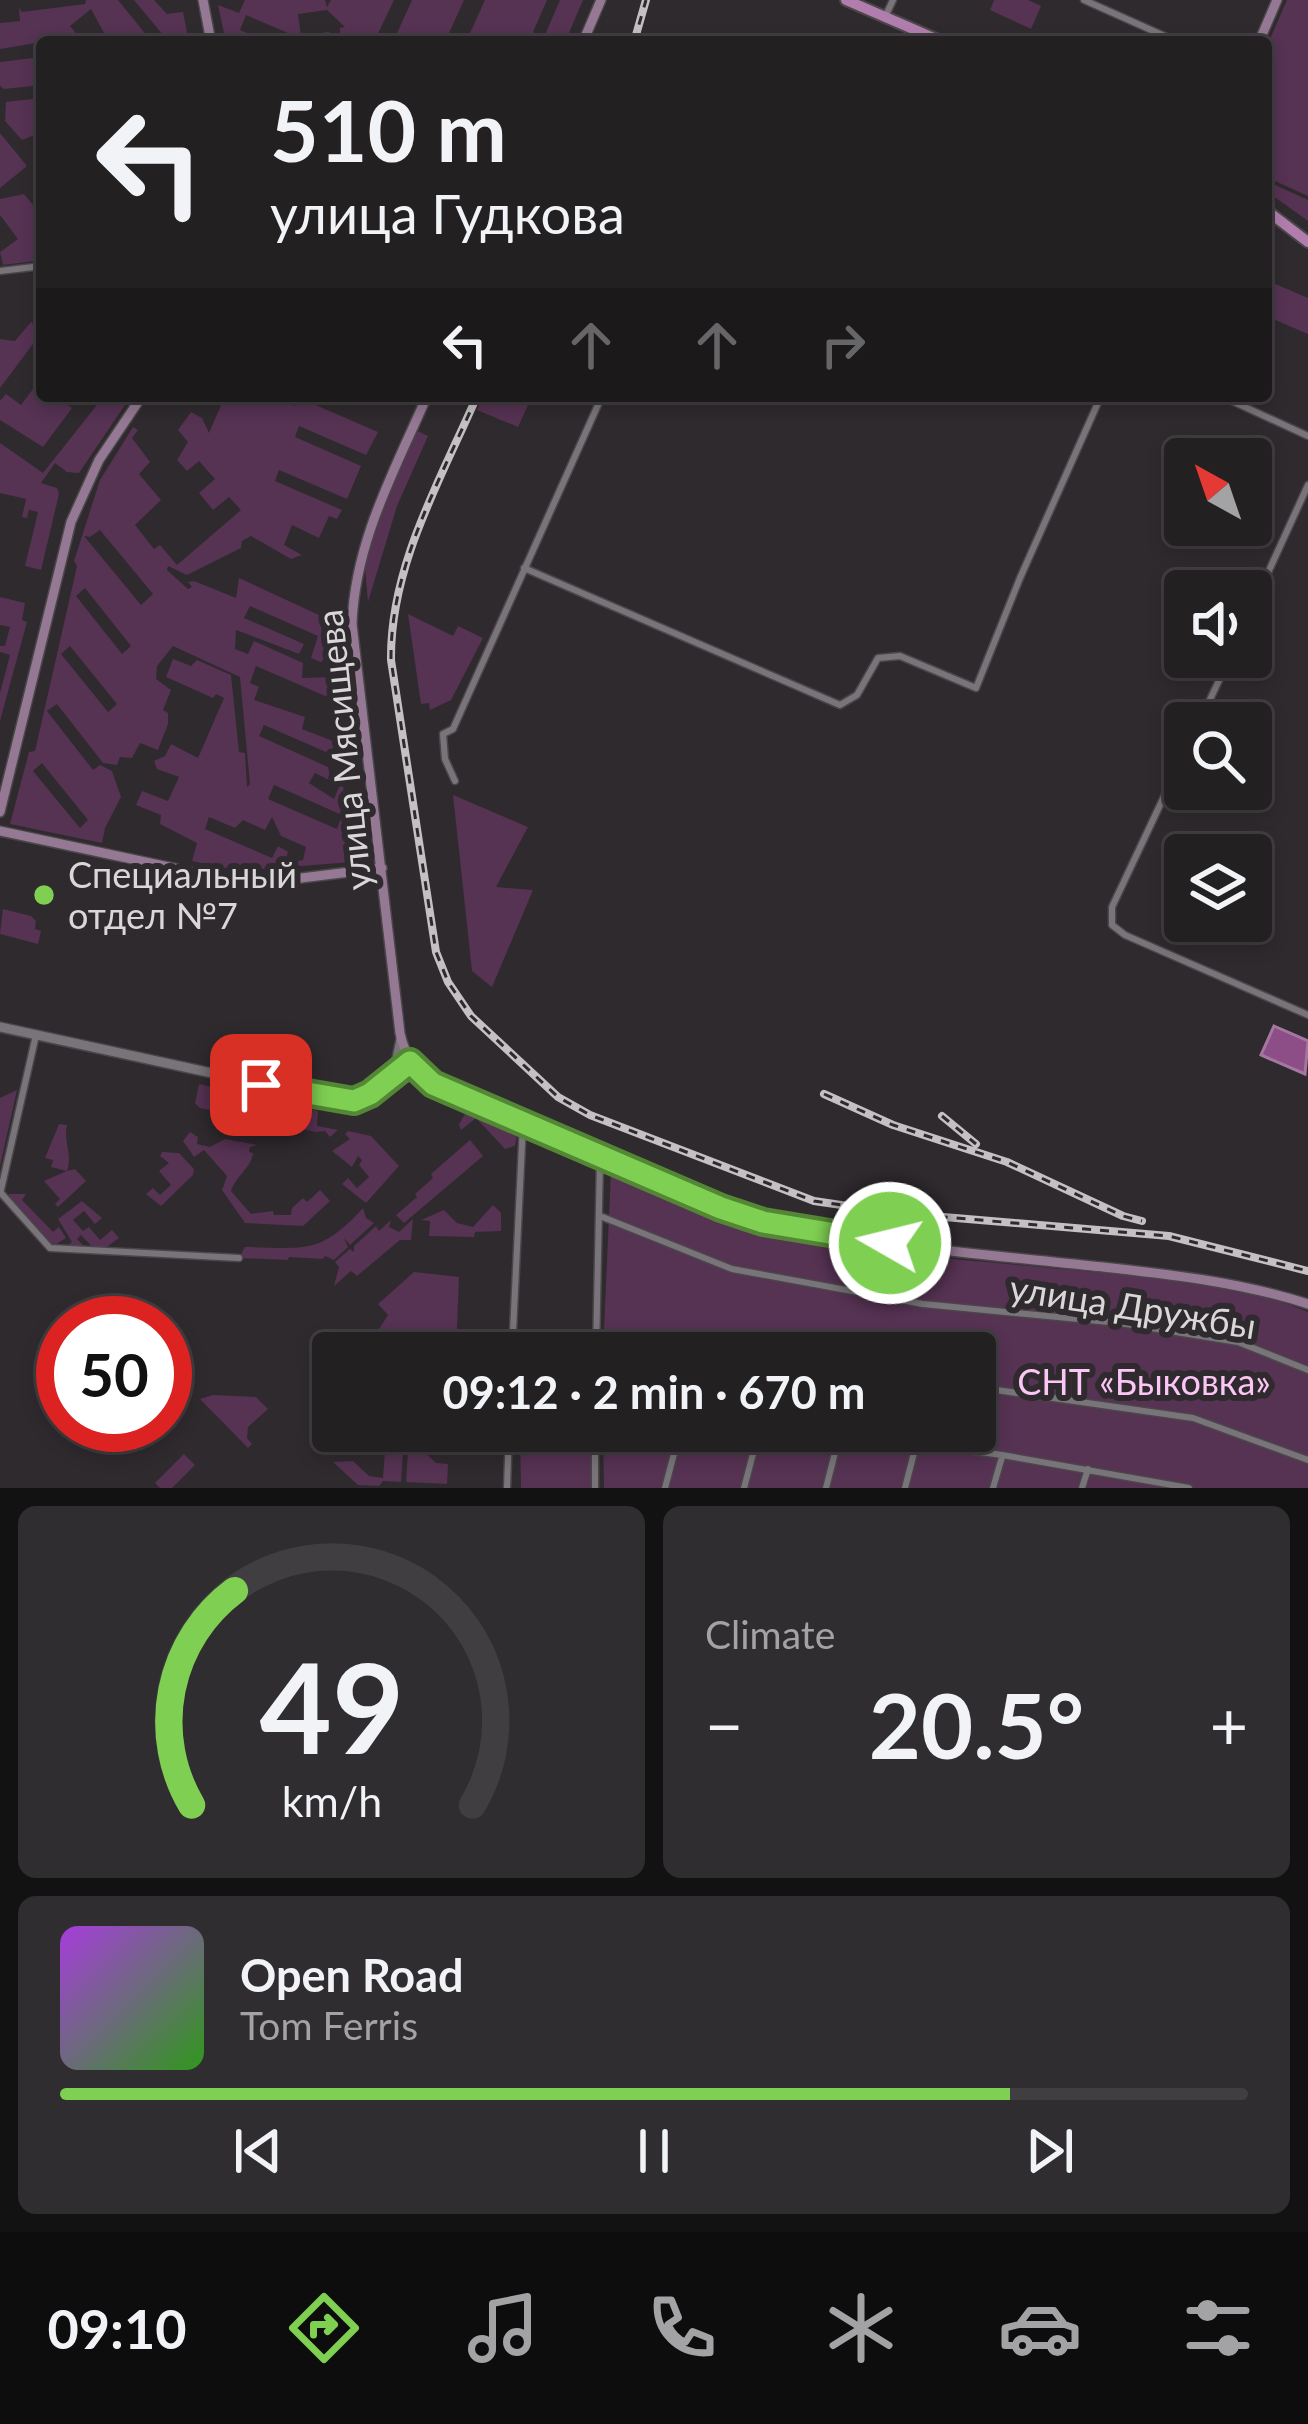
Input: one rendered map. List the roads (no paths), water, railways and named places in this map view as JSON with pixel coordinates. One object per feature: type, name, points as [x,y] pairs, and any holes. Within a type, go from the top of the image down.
[{"type":"main road","points":[[203,0],[210,36]]},
{"type":"main road","points":[[586,36],[601,0]]},
{"type":"main road","points":[[846,0],[930,36]]},
{"type":"main road","points":[[1261,36],[1277,0]]},
{"type":"main road","points":[[1272,215],[1308,242]]},
{"type":"main road","points":[[0,812],[71,522],[109,442],[138,402]]},
{"type":"main road","name":"улица Мясищева","points":[[410,1062],[400,1040],[352,636],[354,587],[371,522],[425,402]]},
{"type":"main road","points":[[0,831],[230,880],[293,879],[382,868]]},
{"type":"main road","points":[[410,1062],[433,1084],[721,1208],[777,1225],[862,1240],[1219,1281],[1308,1304]]},
{"type":"street","points":[[885,16],[893,0]]},
{"type":"street","points":[[1084,0],[1165,36]]},
{"type":"street","points":[[0,271],[36,267]]},
{"type":"street","points":[[455,781],[445,759],[443,734],[453,729],[599,402]]},
{"type":"street","points":[[524,568],[840,705],[857,695],[878,658],[888,655],[901,656],[976,688],[1098,402]]},
{"type":"street","points":[[1234,402],[1308,436]]},
{"type":"street","points":[[1269,570],[1308,485]]},
{"type":"street","points":[[1164,797],[1112,907],[1112,925],[1125,935],[1308,1015]]},
{"type":"street","points":[[0,1027],[336,1100],[361,1100],[410,1062]]},
{"type":"street","points":[[36,1035],[1,1193],[50,1248],[239,1258]]},
{"type":"street","points":[[391,1078],[399,1062],[400,1040]]},
{"type":"street","points":[[391,1078],[410,1076],[433,1084]]},
{"type":"street","points":[[513,1332],[523,1123]]},
{"type":"street","points":[[597,1332],[600,1155]]},
{"type":"street","name":"улица Дружбы","points":[[600,1216],[732,1269],[923,1304],[1120,1323],[1238,1342],[1308,1370]]},
{"type":"street","points":[[996,1390],[1192,1418],[1308,1460]]},
{"type":"street","points":[[507,1488],[508,1452]]},
{"type":"street","points":[[595,1452],[595,1488]]},
{"type":"street","points":[[665,1488],[674,1452]]},
{"type":"street","points":[[744,1488],[753,1452]]},
{"type":"street","points":[[826,1488],[835,1452]]},
{"type":"street","points":[[905,1488],[914,1452]]},
{"type":"street","points":[[980,1452],[1189,1488]]},
{"type":"street","points":[[993,1488],[1002,1455]]},
{"type":"street","points":[[1082,1488],[1088,1469]]},
{"type":"railway","points":[[636,36],[646,0]]},
{"type":"railway","points":[[474,402],[408,558],[393,625],[391,660],[436,952],[448,982],[471,1016],[558,1097],[590,1115],[814,1201],[896,1213],[1169,1236],[1308,1271]]},
{"type":"railway","points":[[824,1094],[893,1125],[1007,1162],[1142,1221]]},
{"type":"railway","points":[[942,1116],[976,1144]]},
{"type":"place","name":"Специальный отдел №7","points":[[44,895]]},
{"type":"park label","name":"СНТ «Быковка»","points":[[1144,1381]]}]
